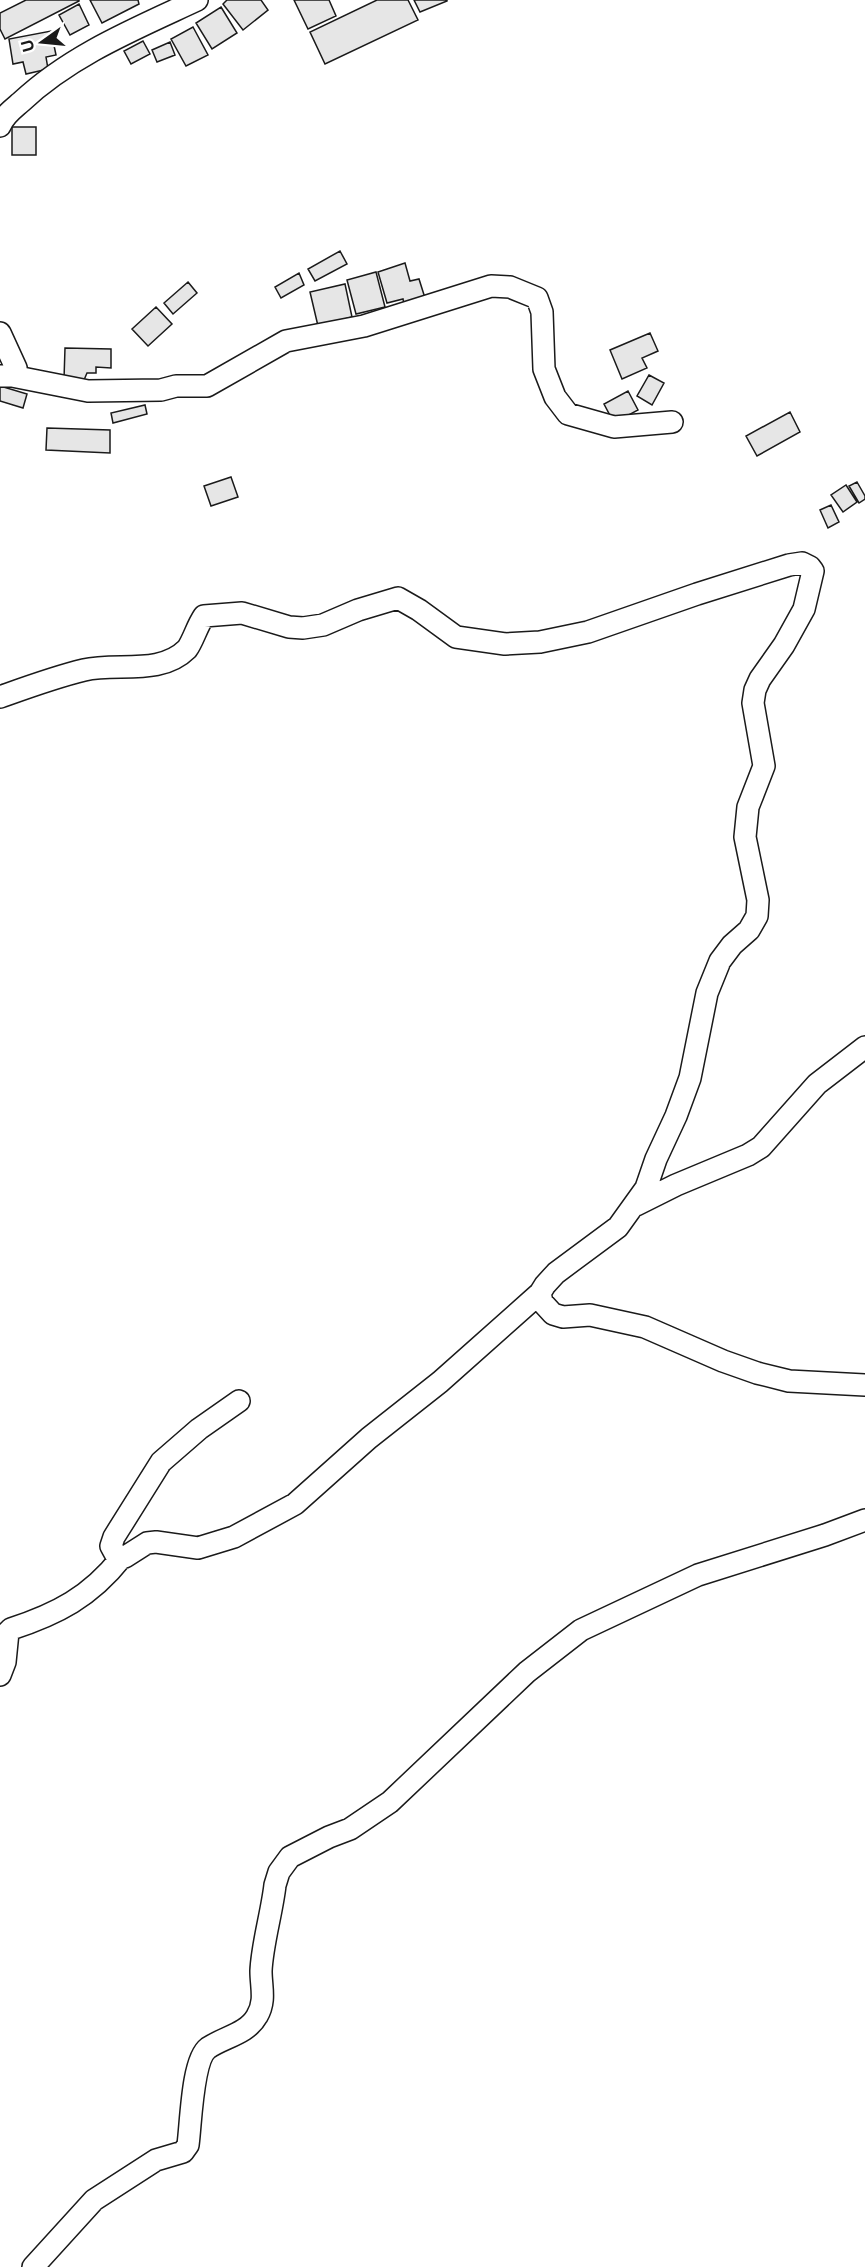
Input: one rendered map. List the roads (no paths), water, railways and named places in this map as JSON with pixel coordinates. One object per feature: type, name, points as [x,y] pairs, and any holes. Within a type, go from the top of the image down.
[{"type":"street","points":[[0,126],[3,118],[37,87],[101,46],[197,0]]},
{"type":"street","points":[[6,376],[88,391],[161,390],[176,386],[207,386],[286,341],[364,326],[491,286],[510,287],[537,298],[542,312],[544,369],[555,397],[568,414],[614,427],[672,422]]},
{"type":"street","points":[[0,333],[16,368],[6,376]]},
{"type":"street","points":[[0,697],[87,669],[158,664],[176,657],[188,648],[204,616],[220,613],[242,613],[289,627],[303,628],[323,625],[358,609],[398,598],[456,637],[505,644],[540,642],[588,632],[789,565],[802,563],[813,571],[804,609],[784,645],[760,679],[754,697],[753,704],[764,766],[748,807],[745,837],[758,900],[758,916],[749,930],[732,945],[716,972],[707,993],[690,1078],[646,1188],[633,1207],[618,1227],[556,1273],[540,1293],[440,1382],[369,1438],[295,1504],[234,1537],[198,1548],[156,1542],[147,1543],[121,1558],[92,1589],[62,1609],[11,1629],[8,1632],[5,1662],[0,1675]]},
{"type":"street","points":[[633,1207],[761,1147],[817,1084],[865,1047]]},
{"type":"street","points":[[540,1293],[542,1302],[552,1314],[563,1317],[590,1315],[645,1327],[723,1361],[757,1373],[789,1381],[865,1386]]},
{"type":"street","points":[[121,1558],[114,1553],[111,1546],[114,1537],[161,1462],[199,1429],[239,1401]]},
{"type":"street","points":[[33,2267],[94,2200],[156,2160],[183,2152],[188,2145],[195,2079],[201,2056],[208,2049],[237,2035],[257,2018],[262,2004],[261,1971],[275,1885],[279,1872],[290,1857],[350,1829],[390,1802],[527,1672],[581,1630],[698,1575],[865,1520]]}]
